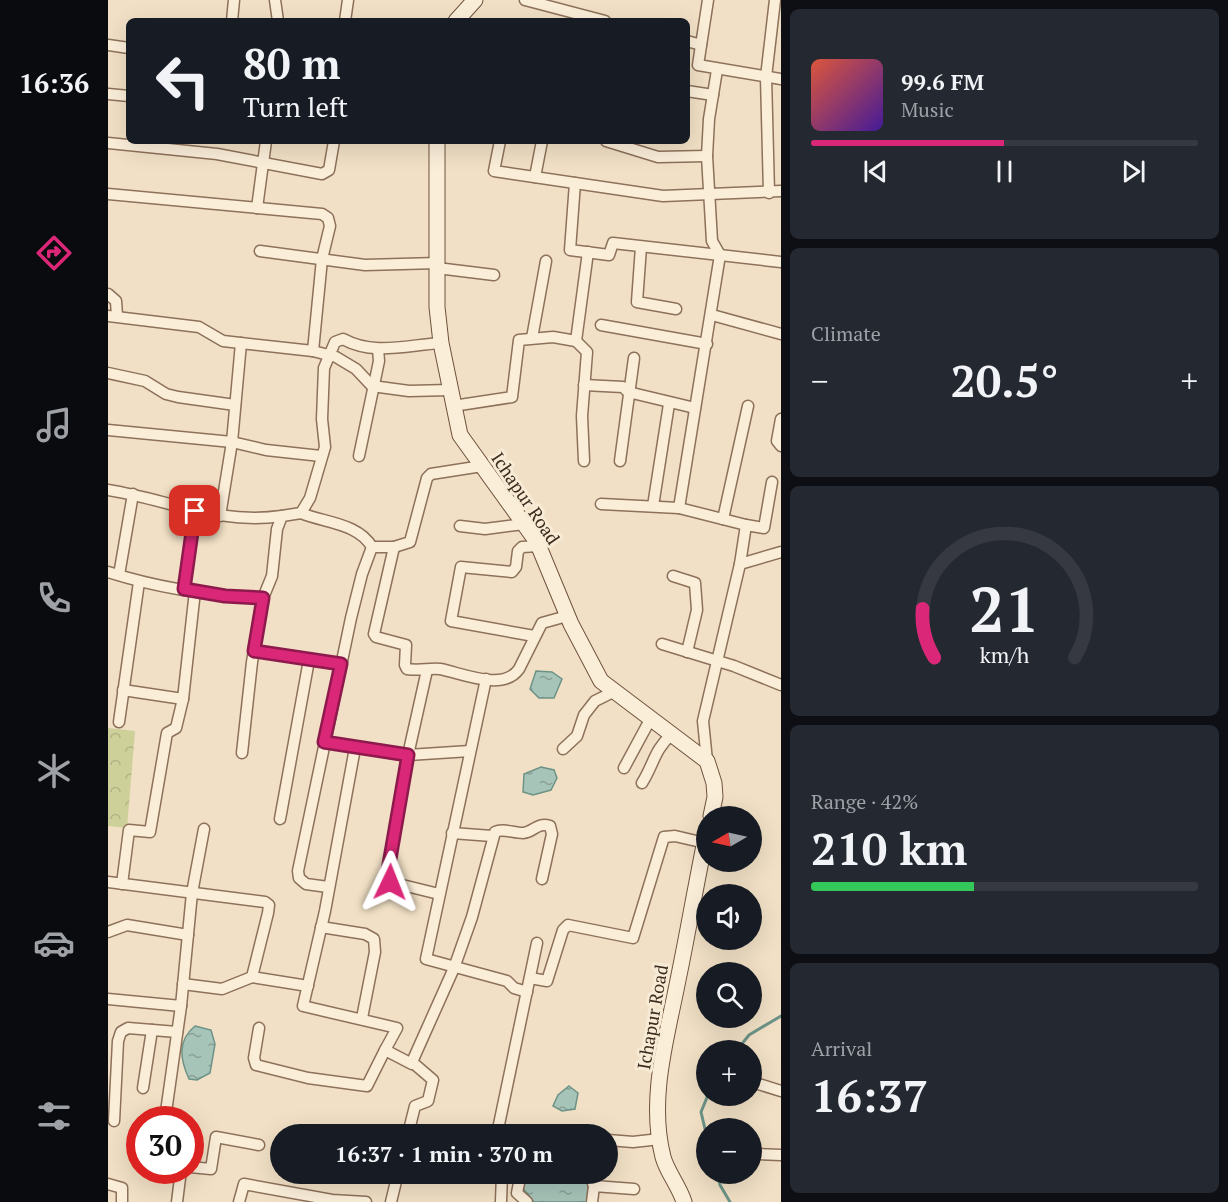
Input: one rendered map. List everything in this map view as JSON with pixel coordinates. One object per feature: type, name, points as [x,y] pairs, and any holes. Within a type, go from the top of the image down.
[{"type":"street","points":[[232,18],[234,0]]},
{"type":"street","points":[[275,0],[278,18]]},
{"type":"street","points":[[347,18],[348,0]]},
{"type":"street","points":[[459,18],[475,0]]},
{"type":"street","points":[[525,0],[594,18]]},
{"type":"street","points":[[708,0],[698,65],[781,79]]},
{"type":"street","points":[[769,193],[766,77],[774,0]]},
{"type":"street","points":[[690,42],[701,45]]},
{"type":"street","points":[[108,45],[126,48]]},
{"type":"street","points":[[679,508],[720,255],[712,241],[707,156],[717,70]]},
{"type":"street","points":[[690,91],[713,95]]},
{"type":"street","points":[[108,94],[126,96]]},
{"type":"street","points":[[108,143],[181,149],[326,173],[333,144]]},
{"type":"street","points":[[257,208],[265,144]]},
{"type":"street","name":"Ichapur Road","points":[[437,144],[437,307],[441,343],[460,435],[539,546],[567,616],[601,681],[707,761]]},
{"type":"street","points":[[499,144],[494,171],[663,196],[781,191]]},
{"type":"street","points":[[535,177],[541,144]]},
{"type":"street","points":[[621,144],[658,157],[707,156]]},
{"type":"street","points":[[575,183],[570,250],[609,255],[613,243],[781,262]]},
{"type":"street","points":[[108,194],[322,214],[328,218],[330,226],[322,259],[313,351]]},
{"type":"street","points":[[641,247],[637,302],[676,309]]},
{"type":"street","points":[[260,251],[365,266],[437,265],[494,275]]},
{"type":"street","points":[[576,341],[588,252]]},
{"type":"street","points":[[532,338],[546,261]]},
{"type":"street","points":[[108,294],[116,301],[113,316],[199,327],[223,341],[313,351],[329,355],[356,369],[372,386],[409,391],[450,390]]},
{"type":"street","points":[[712,315],[781,334]]},
{"type":"street","points":[[601,325],[707,344]]},
{"type":"street","points":[[453,406],[512,397],[518,341],[554,337],[576,341],[586,350],[584,461]]},
{"type":"street","points":[[301,513],[310,498],[325,447],[322,419],[324,368],[338,339],[363,348],[378,349],[441,343]]},
{"type":"street","points":[[220,516],[232,442],[241,343]]},
{"type":"street","points":[[359,456],[379,361],[378,349]]},
{"type":"street","points":[[620,461],[634,357]]},
{"type":"street","points":[[108,373],[145,381],[166,394],[178,397],[236,405]]},
{"type":"street","points":[[584,385],[623,387],[628,392],[669,404],[695,408]]},
{"type":"street","points":[[653,506],[669,404]]},
{"type":"street","points":[[723,519],[748,406]]},
{"type":"street","points":[[781,419],[777,441],[781,446]]},
{"type":"street","points":[[108,430],[232,442],[266,450],[321,456]]},
{"type":"street","points":[[372,547],[394,548],[407,544],[412,538],[429,476],[482,466]]},
{"type":"street","points":[[601,504],[679,508],[764,528],[772,482]]},
{"type":"street","points":[[108,490],[133,494],[195,511],[252,520],[301,513],[355,529],[366,537],[372,547]]},
{"type":"street","points":[[133,494],[113,573],[139,582],[225,596],[263,598]]},
{"type":"street","points":[[122,884],[129,830],[150,832],[167,733],[176,728],[183,699],[195,511]]},
{"type":"street","points":[[242,753],[254,651],[263,598],[272,576],[277,529],[282,516]]},
{"type":"street","points":[[460,526],[485,529],[525,524]]},
{"type":"street","points":[[713,806],[715,797],[707,761],[703,721],[740,564],[746,525]]},
{"type":"street","points":[[534,636],[451,621],[461,567],[512,572],[516,567],[518,551],[522,547],[539,546]]},
{"type":"street","points":[[328,887],[306,884],[299,878],[298,871],[341,664],[362,574],[372,547]]},
{"type":"street","points":[[394,548],[375,635],[406,645],[406,668],[436,669],[486,679],[504,680],[515,675],[534,636],[545,620],[567,616]]},
{"type":"street","points":[[740,564],[781,551]]},
{"type":"street","points":[[674,576],[695,583],[697,610],[687,652]]},
{"type":"street","points":[[118,722],[139,582]]},
{"type":"street","points":[[662,644],[717,661],[781,686]]},
{"type":"street","points":[[254,651],[341,664]]},
{"type":"street","points":[[280,819],[309,660]]},
{"type":"street","points":[[427,670],[408,755],[387,878],[390,882],[439,894]]},
{"type":"street","points":[[486,679],[426,959],[507,981],[514,988],[527,992]]},
{"type":"street","points":[[123,690],[183,699]]},
{"type":"street","points":[[562,749],[577,736],[584,715],[595,701],[615,691]]},
{"type":"street","points":[[624,768],[651,718]]},
{"type":"street","points":[[642,783],[652,768],[658,746],[672,734]]},
{"type":"street","points":[[324,742],[408,755],[470,751]]},
{"type":"street","points":[[259,1028],[254,1058],[256,1065],[308,1078],[367,1086],[397,1028],[303,1006],[321,927],[355,747]]},
{"type":"street","points":[[412,1064],[454,968],[472,917],[492,836],[498,830],[524,833],[540,825],[550,826],[552,834],[542,879]]},
{"type":"street","points":[[167,1106],[181,1006],[192,893],[204,829]]},
{"type":"street","points":[[452,833],[492,836]]},
{"type":"street","points":[[530,978],[547,981],[563,930],[568,925],[633,938],[664,837],[696,838]]},
{"type":"street","name":"Ichapur Road","points":[[684,1202],[680,1187],[663,1159],[658,1123],[662,1052],[699,872]]},
{"type":"street","points":[[108,882],[261,900],[268,905],[252,977]]},
{"type":"street","points":[[108,932],[127,925],[188,935]]},
{"type":"street","points":[[321,927],[365,934],[374,939],[375,952],[362,1018]]},
{"type":"street","points":[[498,1124],[537,943]]},
{"type":"street","points":[[183,984],[222,989],[252,977],[308,986]]},
{"type":"street","points":[[108,999],[181,1006]]},
{"type":"street","points":[[114,1121],[113,1041],[126,1029],[177,1032]]},
{"type":"street","points":[[143,1088],[152,1030]]},
{"type":"street","points":[[385,1050],[412,1064],[433,1080],[428,1101],[415,1106],[410,1124]]},
{"type":"street","points":[[762,1085],[781,1091]]},
{"type":"street","points":[[204,1168],[211,1169],[216,1137],[259,1144]]},
{"type":"street","points":[[618,1141],[633,1143],[660,1139]]},
{"type":"street","points":[[762,1154],[781,1155]]},
{"type":"street","points":[[108,1184],[122,1188],[122,1202]]},
{"type":"street","points":[[177,1202],[179,1184]]},
{"type":"street","points":[[239,1202],[244,1184],[332,1200],[366,1202]]},
{"type":"street","points":[[391,1202],[395,1184]]},
{"type":"street","points":[[501,1202],[502,1184]]},
{"type":"street","points":[[518,1184],[517,1193],[527,1202]]},
{"type":"street","points":[[592,1202],[594,1186],[634,1189]]},
{"type":"green space","points":[[108,728],[135,731],[127,828],[108,826]]},
{"type":"water","points":[[536,671],[552,672],[562,679],[554,698],[539,698],[530,689]]},
{"type":"water","points":[[541,767],[554,770],[557,778],[551,790],[533,795],[523,792],[524,774]]},
{"type":"water","points":[[195,1026],[211,1030],[215,1044],[210,1073],[197,1080],[189,1079],[182,1057],[185,1038]]},
{"type":"water","points":[[569,1086],[578,1093],[575,1109],[562,1111],[553,1106],[558,1095]]},
{"type":"water","points":[[591,1184],[588,1202],[534,1202],[520,1185]]},
{"type":"waterway","points":[[745,1040],[749,1035],[781,1016]]},
{"type":"waterway","points":[[702,1118],[701,1112],[703,1106]]},
{"type":"waterway","points":[[720,1184],[730,1202]]},
{"type":"route","points":[[195,511],[184,589],[225,596],[263,598],[254,651],[341,664],[324,742],[408,755],[387,876],[390,882]]}]
